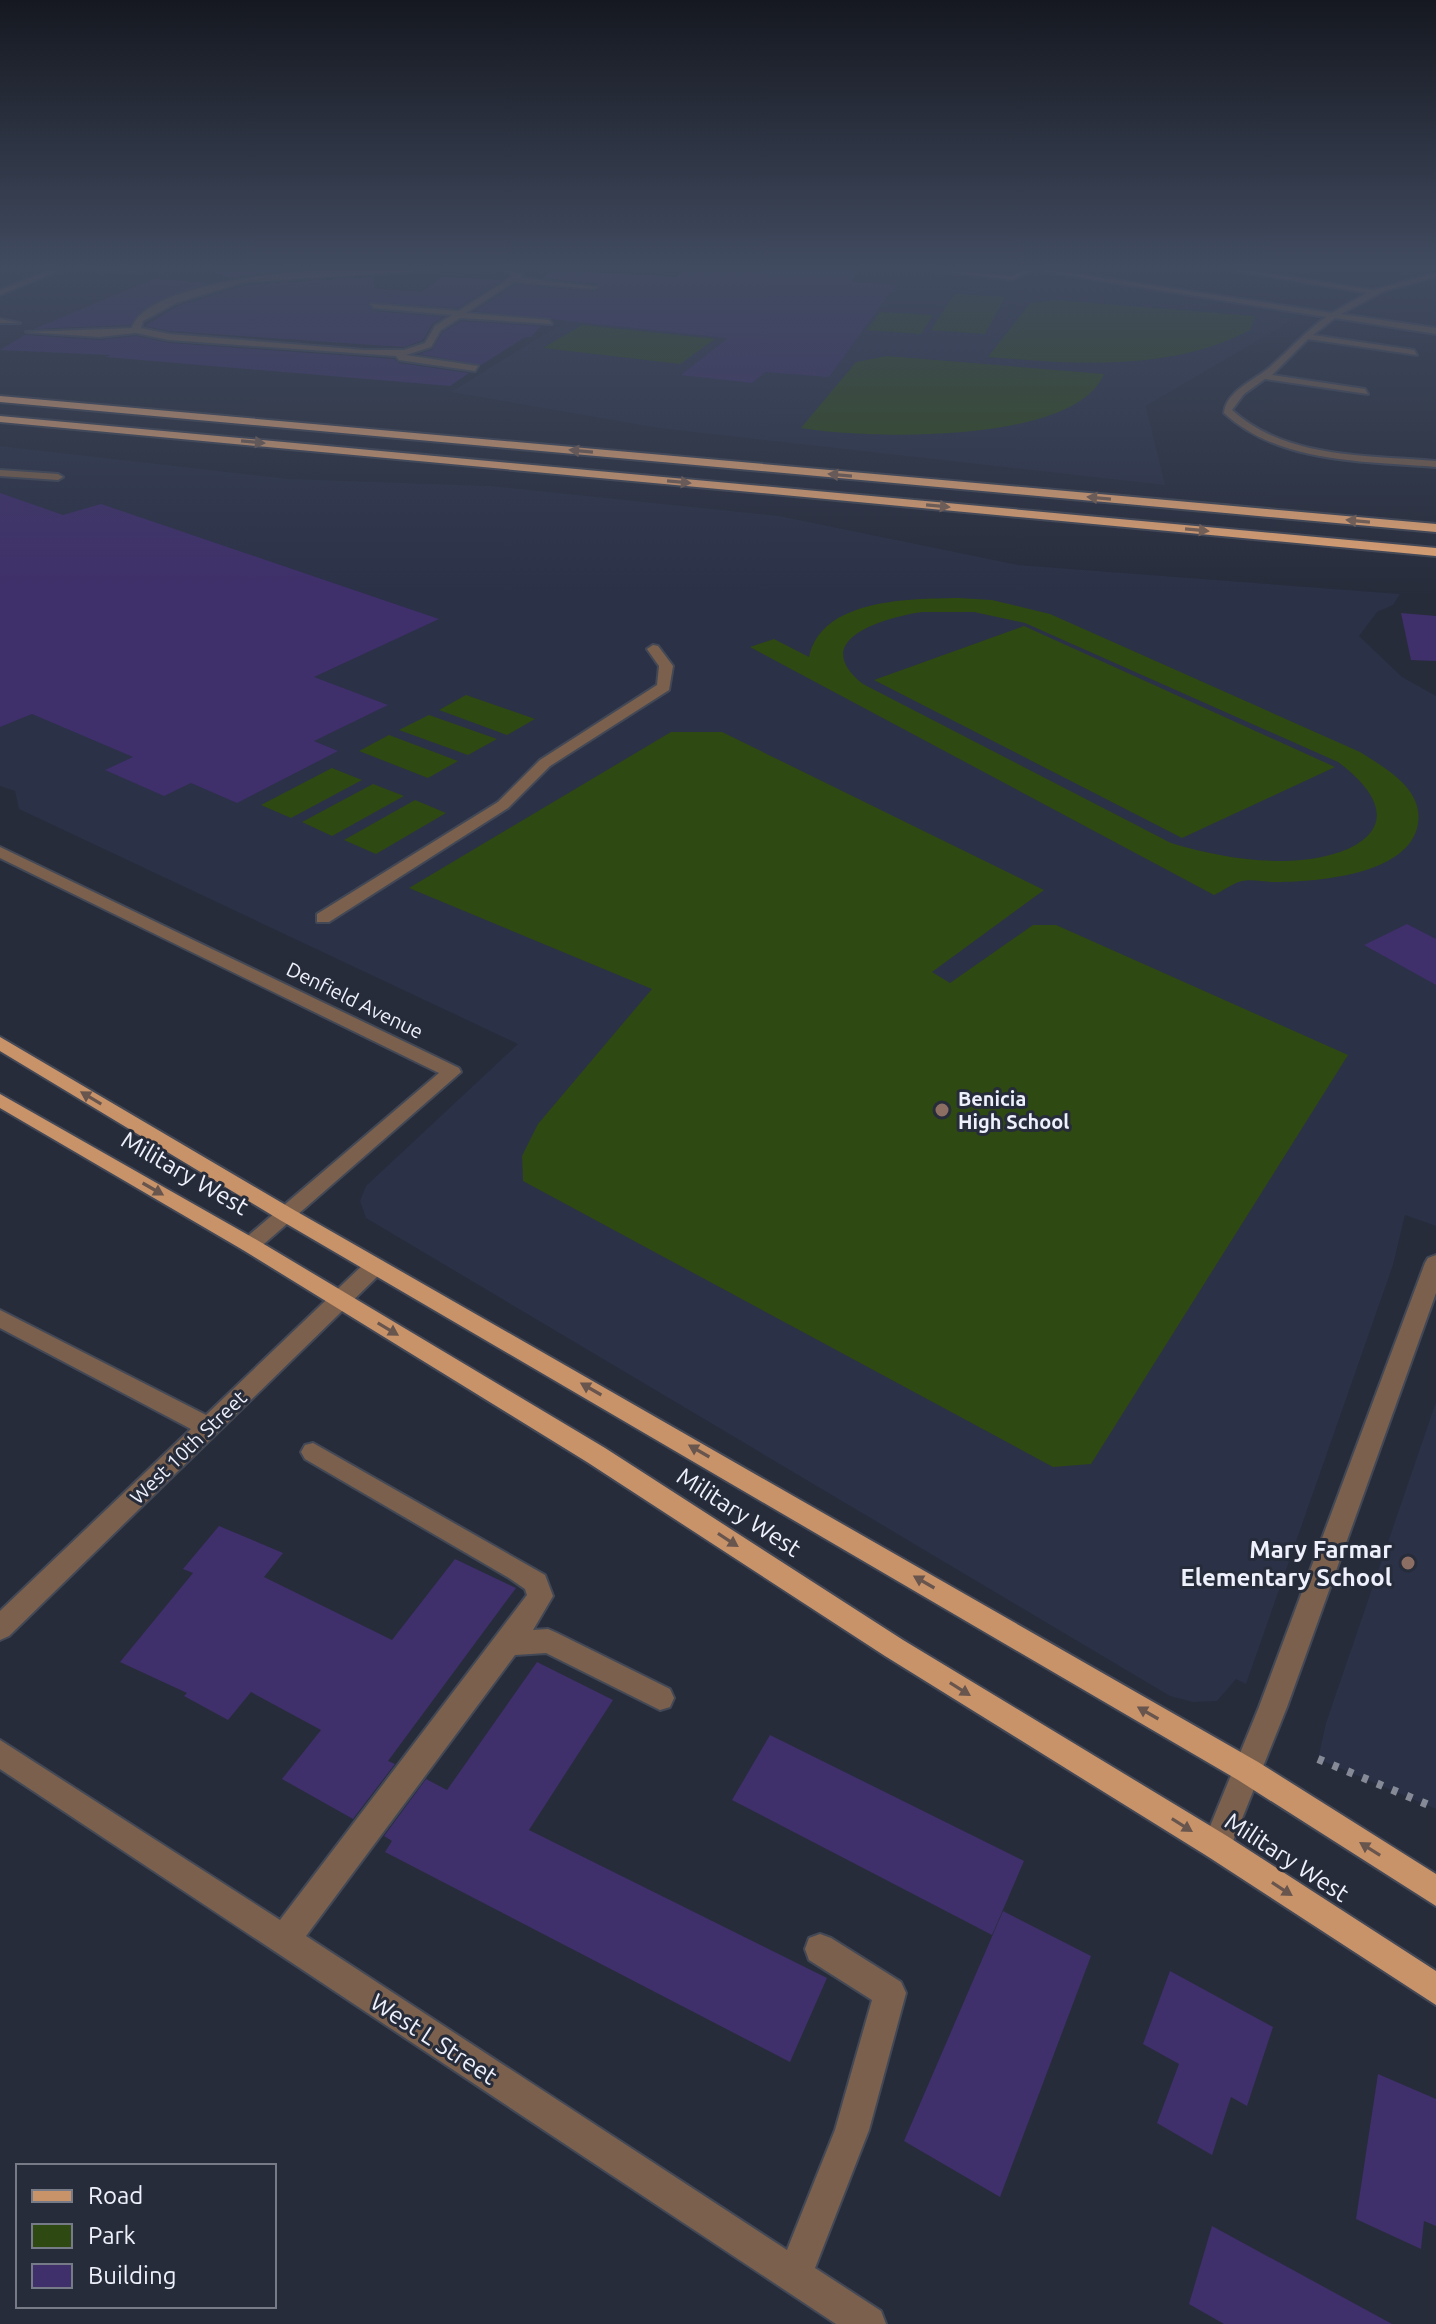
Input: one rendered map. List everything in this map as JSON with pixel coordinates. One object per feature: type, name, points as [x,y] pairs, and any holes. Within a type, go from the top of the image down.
[{"type":"highway","points":[[0,399],[1436,528]]},
{"type":"highway","points":[[0,422],[1436,552]]},
{"type":"main road","name":"Military West","points":[[0,1043],[287,1215],[1248,1771],[1436,1891]]},
{"type":"main road","name":"Military West","points":[[0,1100],[250,1245],[596,1455],[894,1648],[1217,1846],[1436,1989]]},
{"type":"street","points":[[1259,378],[1234,396],[1227,411],[1238,425],[1249,431],[1313,450],[1436,464]]},
{"type":"street","points":[[1279,378],[1365,392]]},
{"type":"street","points":[[0,473],[58,477]]},
{"type":"street","points":[[323,918],[503,805],[545,763],[664,687],[666,666],[653,649]]},
{"type":"street","name":"Denfield Avenue","points":[[0,852],[452,1072],[250,1245]]},
{"type":"street","points":[[1217,1846],[1248,1771],[1436,1263]]},
{"type":"street","name":"West 10th Street","points":[[0,1628],[375,1266]]},
{"type":"street","points":[[0,1318],[209,1427]]},
{"type":"street","points":[[284,1940],[508,1644],[540,1596],[536,1583],[313,1452]]},
{"type":"street","points":[[508,1644],[548,1641],[660,1698]]},
{"type":"street","name":"West L Street","points":[[0,1753],[868,2324]]},
{"type":"street","points":[[794,2276],[852,2130],[890,1993],[820,1949]]},
{"type":"path","points":[[1318,1759],[1436,1808]]},
{"type":"shaded area","points":[[473,378],[1193,378],[1146,406],[1165,485],[658,428],[451,392]]},
{"type":"shaded area","name":"Benicia High School","points":[[0,446],[289,479],[490,486],[779,516],[1018,565],[1400,594],[1393,605],[1377,612],[1359,636],[1402,677],[1436,696],[1436,1226],[1405,1215],[1393,1265],[1246,1684],[1236,1679],[1217,1701],[1193,1702],[1170,1696],[366,1218],[360,1201],[366,1186],[518,1044],[19,809],[15,791],[0,786]]},
{"type":"shaded area","name":"Mary Farmar Elementary School","points":[[1436,1402],[1436,1809],[1318,1759],[1326,1723]]},
{"type":"green space","points":[[842,378],[1100,378],[1085,397],[1054,414],[1013,425],[966,432],[918,434],[831,432],[801,428]]},
{"type":"green space","points":[[938,598],[992,600],[1050,614],[1360,752],[1401,781],[1415,800],[1418,824],[1411,841],[1397,855],[1358,872],[1312,880],[1242,881],[1214,895],[750,647],[774,639],[809,657],[817,638],[831,623],[849,613],[893,602]],"holes":[[[922,612],[974,612],[1025,623],[1338,762],[1363,784],[1375,804],[1376,821],[1368,835],[1353,846],[1308,859],[1267,861],[1239,858],[1171,843],[863,684],[848,668],[843,654],[847,643],[873,625]]]},
{"type":"green space","points":[[1024,626],[1335,767],[1182,838],[874,680]]},
{"type":"green space","points":[[466,695],[535,719],[507,735],[439,710]]},
{"type":"green space","points":[[429,715],[497,739],[468,755],[399,730]]},
{"type":"green space","points":[[671,732],[722,732],[1044,890],[932,972],[950,983],[1033,925],[1056,925],[1348,1055],[1091,1464],[1053,1467],[523,1181],[522,1156],[538,1124],[652,989],[409,888]]},
{"type":"green space","points":[[389,735],[458,761],[428,778],[359,751]]},
{"type":"green space","points":[[332,768],[362,780],[291,818],[261,805]]},
{"type":"green space","points":[[373,784],[404,796],[332,836],[302,822]]},
{"type":"green space","points":[[415,800],[446,813],[376,854],[344,840]]},
{"type":"building","points":[[360,378],[461,378],[450,386]]},
{"type":"building","points":[[712,378],[757,378],[752,383]]},
{"type":"building","points":[[0,493],[63,515],[101,504],[439,619],[314,677],[388,705],[314,741],[338,751],[237,803],[191,783],[164,796],[105,770],[133,757],[32,714],[0,727]]},
{"type":"building","points":[[1401,613],[1436,616],[1436,661],[1411,660]]},
{"type":"building","points":[[1407,924],[1436,939],[1436,985],[1364,945]]},
{"type":"building","points":[[219,1526],[283,1553],[264,1577],[392,1640],[455,1559],[516,1588],[388,1761],[395,1764],[353,1819],[282,1779],[321,1730],[251,1692],[228,1720],[184,1696],[187,1693],[120,1662],[193,1573],[183,1569]]},
{"type":"building","points":[[537,1662],[613,1700],[529,1830],[827,1978],[790,2062],[385,1852],[392,1841],[384,1836],[426,1779],[447,1790]]},
{"type":"building","points":[[770,1735],[1024,1861],[992,1935],[732,1800]]},
{"type":"building","points":[[1003,1911],[1091,1956],[1000,2197],[904,2141]]},
{"type":"building","points":[[1170,1971],[1273,2027],[1247,2106],[1231,2097],[1212,2155],[1157,2123],[1179,2064],[1143,2044]]},
{"type":"building","points":[[1378,2074],[1436,2099],[1436,2226],[1424,2221],[1421,2249],[1356,2219]]},
{"type":"building","points":[[1212,2226],[1392,2324],[1224,2324],[1189,2304]]},
{"type":"place","name":"Benicia High School","points":[[942,1110]]},
{"type":"place","name":"Mary Farmar Elementary School","points":[[1408,1563]]}]
